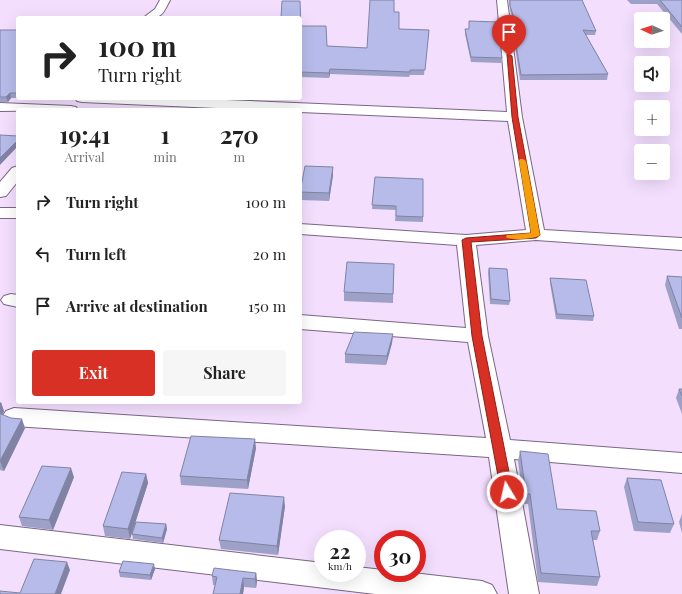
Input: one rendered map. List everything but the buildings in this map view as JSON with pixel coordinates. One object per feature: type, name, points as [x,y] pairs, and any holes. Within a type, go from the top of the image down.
[{"type":"street","points":[[152,16],[159,11],[164,0]]},
{"type":"street","points":[[502,0],[515,117],[536,235]]},
{"type":"street","points":[[73,108],[80,100]]},
{"type":"street","points":[[128,100],[515,117]]},
{"type":"street","points":[[0,107],[24,108]]},
{"type":"street","points":[[0,192],[16,173]]},
{"type":"street","points":[[0,213],[16,213]]},
{"type":"street","points":[[302,229],[466,240],[536,235],[682,244]]},
{"type":"street","points":[[466,240],[477,336],[500,448],[524,594]]},
{"type":"street","points":[[302,322],[477,336]]},
{"type":"street","points":[[14,417],[500,448],[682,463]]},
{"type":"street","points":[[0,537],[482,594]]},
{"type":"slow traffic","points":[[510,237],[536,235],[523,161]]},
{"type":"route","points":[[507,492],[500,448],[477,336],[466,240],[536,235],[515,117],[509,56]]}]
